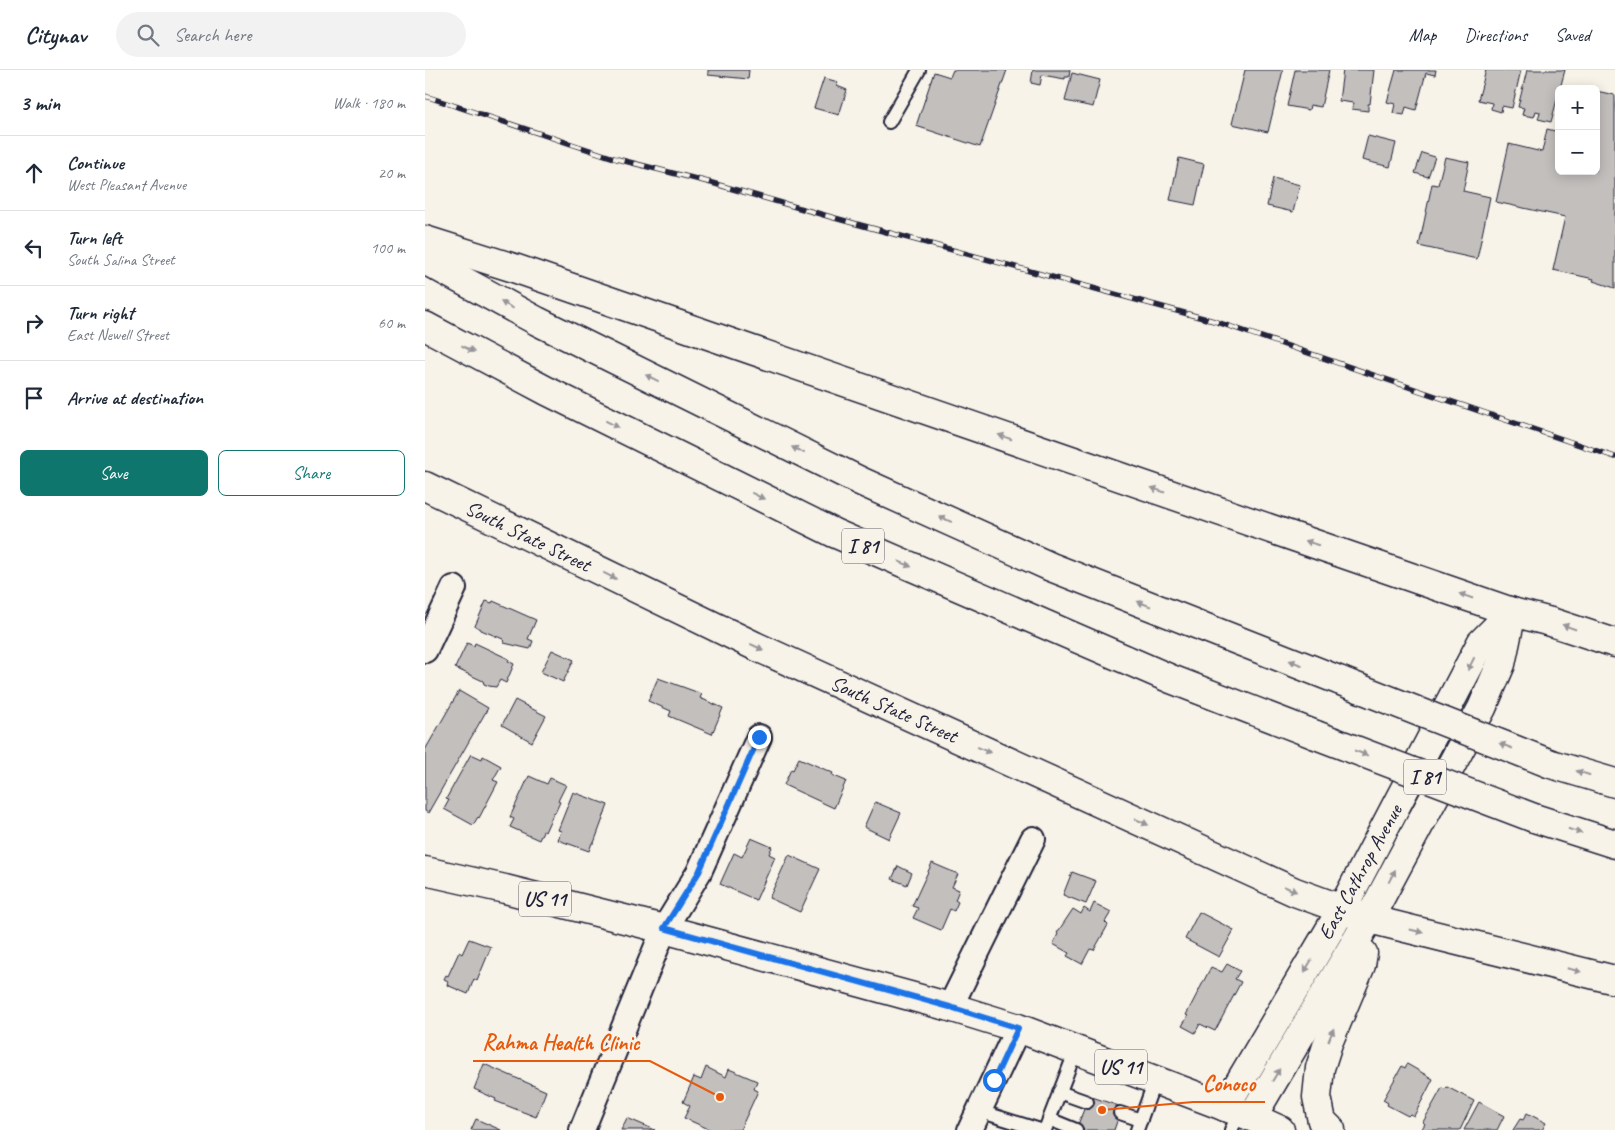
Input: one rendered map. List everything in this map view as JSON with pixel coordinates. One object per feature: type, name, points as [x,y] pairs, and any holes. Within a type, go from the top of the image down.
[{"type":"main road","points":[[425,240],[514,268],[1512,612],[1551,622],[1615,643]]},
{"type":"main road","points":[[425,260],[537,321],[860,481],[1051,567],[1551,764],[1615,783]]},
{"type":"main road","name":"I 81","points":[[425,326],[547,391],[834,533],[1171,679],[1534,818],[1615,844]]},
{"type":"main road","name":"South State Street","points":[[425,486],[755,646],[1295,892],[1369,919],[1615,980]]},
{"type":"main road","name":"East Cathrop Avenue","points":[[1237,1117],[1342,909],[1481,643],[1512,612]]},
{"type":"main road","name":"East Cathrop Avenue","points":[[1237,1117],[1369,919],[1481,708],[1501,664],[1512,612]]},
{"type":"main road","name":"US 11","points":[[425,871],[664,928],[950,1007],[1018,1028],[1155,1080],[1237,1117],[1280,1130]]},
{"type":"main road","points":[[1331,1130],[1322,1121],[1317,1097],[1320,1068],[1328,1042],[1361,965],[1369,919]]},
{"type":"street","points":[[425,650],[454,588]]},
{"type":"street","points":[[582,1130],[664,928],[699,872],[759,737]]},
{"type":"street","points":[[950,1007],[1033,839]]},
{"type":"street","points":[[975,1120],[1018,1028]]},
{"type":"lane","points":[[889,122],[919,70]]},
{"type":"lane","points":[[1075,1050],[1047,1125],[1077,1130]]},
{"type":"lane","points":[[1120,1113],[1139,1125],[1155,1080]]},
{"type":"lane","points":[[1059,1092],[1087,1102]]},
{"type":"lane","points":[[975,1120],[1041,1130]]},
{"type":"building","points":[[708,70],[749,70],[748,79],[708,75]]},
{"type":"building","points":[[953,70],[1007,70],[980,147],[916,126],[934,72],[950,77]]},
{"type":"building","points":[[1033,70],[1070,70],[1069,77],[1065,77],[1065,79],[1042,75],[1040,85],[1031,83]]},
{"type":"building","points":[[1245,70],[1283,70],[1268,132],[1232,124]]},
{"type":"building","points":[[1295,70],[1329,70],[1321,107],[1310,105],[1309,110],[1287,106]]},
{"type":"building","points":[[1343,70],[1374,70],[1368,111],[1352,109],[1353,103],[1339,101]]},
{"type":"building","points":[[1396,70],[1436,70],[1435,75],[1426,73],[1416,110],[1406,107],[1404,115],[1393,113],[1395,104],[1387,102]]},
{"type":"building","points":[[1486,70],[1521,70],[1512,108],[1502,106],[1501,112],[1491,109],[1492,103],[1478,100]]},
{"type":"building","points":[[1527,70],[1565,70],[1561,85],[1555,85],[1555,107],[1551,122],[1538,119],[1540,112],[1536,111],[1534,117],[1522,115],[1524,108],[1518,107]]},
{"type":"building","points":[[1072,73],[1100,80],[1093,107],[1065,101]]},
{"type":"building","points":[[824,78],[838,82],[837,86],[847,90],[839,115],[814,108]]},
{"type":"building","points":[[1600,92],[1615,95],[1615,288],[1593,281],[1594,279],[1553,270],[1565,217],[1496,202],[1509,144],[1542,152],[1547,129],[1555,131],[1555,175],[1600,175]]},
{"type":"building","points":[[1368,136],[1396,143],[1390,167],[1362,160]]},
{"type":"building","points":[[1422,153],[1435,157],[1428,177],[1415,173]]},
{"type":"building","points":[[1445,157],[1469,162],[1463,191],[1490,197],[1477,259],[1419,246],[1432,184],[1438,185]]},
{"type":"building","points":[[1179,158],[1204,164],[1195,205],[1170,200]]},
{"type":"building","points":[[1273,178],[1300,185],[1293,212],[1267,206]]},
{"type":"building","points":[[486,601],[492,603],[493,601],[536,620],[528,639],[533,641],[530,649],[504,643],[503,639],[475,626]]},
{"type":"building","points":[[467,643],[474,646],[475,643],[509,659],[508,661],[514,664],[506,683],[500,680],[496,687],[489,686],[484,684],[483,681],[455,668]]},
{"type":"building","points":[[552,650],[574,660],[563,682],[541,672]]},
{"type":"building","points":[[658,678],[702,694],[700,698],[723,708],[712,734],[669,716],[671,711],[648,701]]},
{"type":"building","points":[[459,691],[488,708],[428,813],[425,811],[425,750]]},
{"type":"building","points":[[515,700],[546,716],[532,742],[502,725]]},
{"type":"building","points":[[471,754],[482,759],[483,756],[501,766],[493,780],[498,782],[479,818],[473,825],[444,809],[449,800],[446,799]]},
{"type":"building","points":[[799,758],[846,781],[834,808],[784,785],[791,769],[793,770]]},
{"type":"building","points":[[529,776],[547,784],[550,778],[566,785],[558,801],[560,802],[555,813],[539,840],[510,827],[514,819],[510,817]]},
{"type":"building","points":[[573,792],[608,805],[594,843],[592,843],[589,851],[558,840],[561,831],[558,830]]},
{"type":"building","points":[[875,802],[901,813],[889,839],[864,827]]},
{"type":"building","points":[[751,838],[772,847],[769,854],[775,857],[756,900],[720,884],[734,853],[742,857]]},
{"type":"building","points":[[789,855],[820,869],[800,912],[769,898]]},
{"type":"building","points":[[932,863],[958,874],[952,887],[959,890],[955,900],[958,902],[954,911],[950,909],[941,930],[913,918],[918,908],[912,906]]},
{"type":"building","points":[[898,866],[912,873],[907,885],[892,879]]},
{"type":"building","points":[[1072,872],[1096,881],[1086,904],[1063,895]]},
{"type":"building","points":[[1094,903],[1111,912],[1105,922],[1108,925],[1094,950],[1090,949],[1082,964],[1067,956],[1069,953],[1053,944],[1057,933],[1073,909],[1081,914],[1084,908],[1090,912]]},
{"type":"building","points":[[1199,912],[1234,930],[1219,957],[1185,939]]},
{"type":"building","points":[[469,939],[491,947],[477,981],[474,979],[468,994],[447,985],[448,981],[444,979],[446,975],[448,976],[459,952],[462,954]]},
{"type":"building","points":[[1227,964],[1240,971],[1235,979],[1241,982],[1215,1031],[1200,1024],[1195,1033],[1182,1026],[1211,967],[1222,972]]},
{"type":"building","points":[[484,1064],[546,1091],[536,1117],[495,1101],[496,1099],[474,1089]]},
{"type":"building","points":[[1407,1064],[1433,1079],[1414,1116],[1410,1114],[1408,1116],[1387,1105],[1388,1103],[1383,1100],[1402,1066],[1405,1068]]},
{"type":"building","points":[[706,1067],[726,1077],[729,1069],[757,1081],[754,1089],[758,1091],[740,1130],[711,1130],[684,1118],[690,1106],[683,1102],[694,1077],[701,1080]]},
{"type":"building","points":[[1447,1087],[1474,1101],[1460,1130],[1421,1130],[1425,1124],[1423,1122],[1442,1088],[1445,1089]]},
{"type":"building","points":[[1089,1096],[1122,1107],[1114,1130],[1076,1130]]},
{"type":"building","points":[[1479,1102],[1504,1116],[1497,1130],[1464,1130]]},
{"type":"building","points":[[1527,1113],[1546,1123],[1542,1130],[1513,1130],[1520,1119],[1523,1120]]},
{"type":"building","points":[[627,1118],[655,1130],[621,1130]]},
{"type":"building","points":[[476,1119],[501,1130],[471,1130]]},
{"type":"railway","points":[[425,96],[617,159],[712,183],[1214,321],[1615,457]]},
{"type":"place","name":"Rahma Health Clinic","points":[[720,1097]]},
{"type":"place","name":"Conoco","points":[[1102,1110]]},
{"type":"route","points":[[759,737],[699,872],[664,928],[950,1007],[1018,1028],[994,1080]]}]
